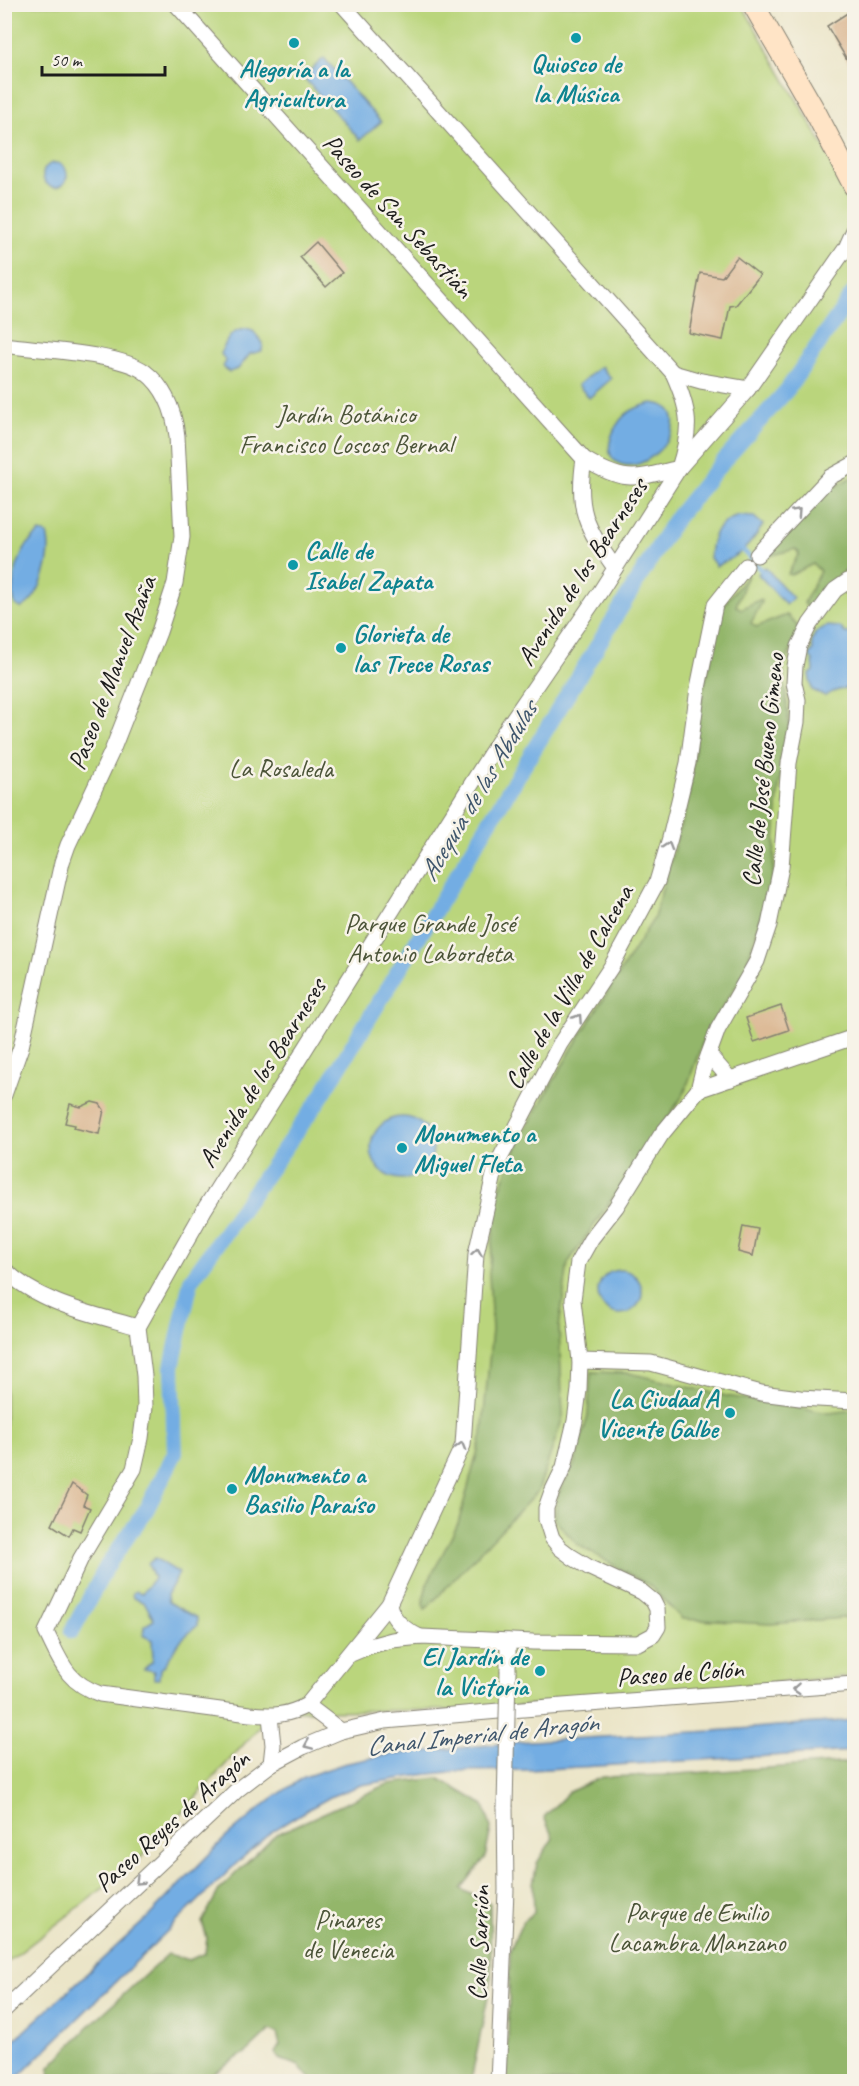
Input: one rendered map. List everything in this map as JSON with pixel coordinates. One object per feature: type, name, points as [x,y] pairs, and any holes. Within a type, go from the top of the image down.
[{"type":"main road","points":[[753,4],[855,186]]},
{"type":"main road","points":[[817,115],[855,156]]},
{"type":"street","name":"Paseo de San Sebastián","points":[[176,4],[584,459],[615,476],[647,477],[679,468]]},
{"type":"street","points":[[342,4],[673,373],[681,391],[688,423],[688,438],[679,468]]},
{"type":"street","name":"Avenida de los Bearneses","points":[[138,1327],[204,1209],[508,726],[615,568],[679,468],[748,389],[850,244],[855,230]]},
{"type":"street","name":"Paseo de Manuel Azaña","points":[[4,345],[120,361],[143,370],[153,379],[163,390],[175,420],[182,537],[175,583],[159,632],[112,751],[62,862],[21,1047],[4,1095]]},
{"type":"street","points":[[673,373],[701,381],[748,389]]},
{"type":"street","points":[[584,459],[581,476],[582,508],[587,526],[615,568]]},
{"type":"street","points":[[757,555],[830,477],[855,464]]},
{"type":"street","name":"Calle de la Villa de Calcena","points":[[346,1657],[389,1604],[463,1445],[476,1254],[496,1166],[560,1044],[611,967],[657,882],[671,836],[688,763],[698,688],[715,605],[746,566]]},
{"type":"street","name":"Calle de José Bueno Gimeno","points":[[346,1657],[370,1646],[392,1640],[421,1637],[638,1643],[653,1635],[658,1627],[657,1609],[653,1601],[642,1592],[572,1557],[560,1548],[548,1530],[546,1508],[564,1467],[575,1421],[579,1390],[580,1361],[573,1300],[578,1262],[661,1136],[698,1090],[718,1029],[757,961],[769,925],[781,867],[789,763],[797,722],[798,700],[794,683],[799,646],[810,624],[836,590],[855,577]]},
{"type":"street","points":[[698,1090],[855,1037]]},
{"type":"street","points":[[709,1055],[730,1079]]},
{"type":"street","points":[[4,1269],[21,1283],[58,1302],[138,1327],[145,1407],[134,1469],[81,1558],[46,1632],[67,1674],[86,1689],[100,1694],[270,1716],[294,1712],[307,1705],[346,1657]]},
{"type":"street","points":[[580,1361],[651,1363],[761,1393],[855,1401]]},
{"type":"street","points":[[389,1604],[397,1621],[411,1633],[421,1637]]},
{"type":"street","name":"Calle Sarrión","points":[[498,2082],[506,1890],[508,1641]]},
{"type":"street","name":"Paseo de Colón","points":[[510,1710],[855,1684]]},
{"type":"street","points":[[307,1705],[341,1731]]},
{"type":"street","name":"Paseo Reyes de Aragón","points":[[4,2010],[218,1806],[271,1764],[341,1731],[385,1721],[510,1710]]},
{"type":"street","points":[[270,1716],[273,1745],[271,1764]]},
{"type":"green space","name":"Parque Grande José Antonio Labordeta","points":[[5,5],[742,5],[854,199],[854,1676],[611,1696],[483,1710],[274,1711],[137,1862],[5,1964]]},
{"type":"green space","points":[[854,476],[854,564],[834,579],[809,611],[804,603],[820,571],[813,564],[791,575],[788,574],[799,553],[795,549],[766,557],[764,555],[832,488]]},
{"type":"green space","points":[[748,575],[736,606],[741,609],[761,599],[762,602],[751,623],[756,627],[787,615],[801,630],[783,667],[789,725],[778,793],[773,876],[745,971],[705,1036],[684,1094],[568,1263],[559,1328],[563,1417],[538,1491],[425,1610],[423,1602],[427,1584],[458,1524],[482,1435],[492,1330],[489,1274],[498,1194],[520,1139],[572,1049],[654,918],[688,799],[703,690],[715,643],[720,609]]},
{"type":"green space","points":[[591,1372],[629,1373],[726,1396],[829,1413],[854,1410],[854,1617],[770,1624],[682,1619],[649,1585],[578,1545],[555,1520],[557,1497],[575,1463],[588,1415]]},
{"type":"green space","name":"Parque de Emilio Lacambra Manzano","points":[[854,1762],[854,2076],[807,2082],[507,2082],[510,1950],[523,1921],[534,1913],[533,1883],[537,1863],[553,1838],[544,1817],[569,1792],[602,1777]]},
{"type":"green space","name":"Pinares de Venecia","points":[[438,1778],[484,1805],[491,1828],[485,1858],[461,1889],[490,1904],[491,1982],[471,2081],[313,2081],[299,2066],[280,2059],[275,2053],[280,2045],[277,2033],[270,2030],[247,2052],[208,2076],[206,2081],[49,2081],[50,2067],[88,2027],[168,1954],[189,1960],[205,1953],[207,1938],[202,1922],[219,1890],[275,1835],[388,1784]]},
{"type":"water","points":[[324,58],[381,122],[360,140],[303,77]]},
{"type":"water","points":[[55,163],[60,164],[66,170],[66,180],[60,186],[55,187],[50,186],[44,180],[43,175],[44,170],[50,164]]},
{"type":"water","points":[[246,329],[253,331],[263,343],[262,351],[250,354],[238,369],[229,372],[223,367],[226,361],[221,354],[232,334]]},
{"type":"water","points":[[601,366],[611,379],[589,398],[578,385]]},
{"type":"water","points":[[652,403],[666,407],[672,415],[673,425],[669,437],[651,458],[639,464],[626,465],[617,462],[610,450],[612,434],[616,426],[629,412]]},
{"type":"water","points":[[738,516],[754,517],[763,525],[743,550],[716,566],[710,558],[713,537],[724,523]]},
{"type":"water","points":[[40,532],[47,534],[47,564],[35,595],[21,608],[15,605],[13,596],[17,565],[27,546]]},
{"type":"water","points":[[765,567],[793,598],[786,605],[758,574]]},
{"type":"water","points":[[827,626],[840,627],[845,633],[854,633],[854,685],[825,696],[812,690],[809,675],[814,671],[813,660],[809,655],[813,650],[814,635]]},
{"type":"water","points":[[402,1117],[414,1119],[424,1126],[431,1136],[433,1148],[431,1160],[424,1170],[414,1177],[402,1179],[390,1177],[380,1170],[373,1160],[371,1148],[373,1136],[380,1126],[390,1119]]},
{"type":"water","points":[[620,1270],[636,1276],[642,1292],[636,1308],[620,1314],[604,1308],[598,1292],[604,1276]]},
{"type":"water","points":[[155,1558],[179,1573],[167,1595],[168,1602],[197,1618],[197,1626],[181,1640],[160,1669],[159,1679],[154,1679],[154,1671],[144,1669],[153,1660],[152,1640],[144,1636],[144,1626],[154,1620],[145,1603],[133,1598],[132,1593],[136,1591],[142,1593],[154,1578],[148,1564]]},
{"type":"water","name":"Canal Imperial de Aragón","points":[[854,1720],[854,1751],[530,1770],[459,1771],[361,1785],[332,1796],[271,1832],[14,2081],[5,2081],[4,2050],[145,1920],[225,1838],[270,1800],[304,1777],[343,1764],[386,1755],[530,1741],[713,1731]]},
{"type":"building","points":[[849,12],[855,16],[855,73],[827,26]]},
{"type":"building","points":[[316,242],[342,273],[326,287],[300,257]]},
{"type":"building","points":[[737,257],[760,275],[736,305],[730,306],[723,340],[689,333],[700,273],[722,277]]},
{"type":"building","points":[[781,1006],[789,1030],[754,1042],[746,1018]]},
{"type":"building","points":[[92,1102],[100,1104],[104,1110],[99,1134],[74,1128],[75,1125],[65,1123],[70,1104],[81,1107]]},
{"type":"building","points":[[743,1226],[758,1229],[753,1256],[738,1252]]},
{"type":"building","points":[[72,1484],[87,1495],[83,1505],[90,1508],[80,1531],[73,1528],[69,1536],[52,1525]]},
{"type":"waterway","name":"Acequia de las Abdulas","points":[[72,1631],[107,1566],[146,1510],[175,1453],[172,1367],[191,1280],[319,1100],[674,521],[713,473],[787,390],[854,292]]},
{"type":"waterway","name":"Calle de la Villa de Calcena","points":[[739,546],[765,574]]},
{"type":"place","name":"Quiosco de la Música","points":[[576,38]]},
{"type":"place","name":"Alegoría a la Agricultura","points":[[294,43]]},
{"type":"place","name":"Calle de Isabel Zapata","points":[[293,565]]},
{"type":"place","name":"Glorieta de las Trece Rosas","points":[[341,648]]},
{"type":"place","name":"Monumento a Miguel Fleta","points":[[402,1148]]},
{"type":"place","name":"La Ciudad A Vicente Galbe","points":[[730,1413]]},
{"type":"place","name":"Monumento a Basilio Paraíso","points":[[232,1489]]},
{"type":"place","name":"El Jardín de la Victoria","points":[[540,1671]]},
{"type":"park label","name":"Jardín Botánico Francisco Loscos Bernal","points":[[346,429]]},
{"type":"park label","name":"La Rosaleda","points":[[281,768]]}]
